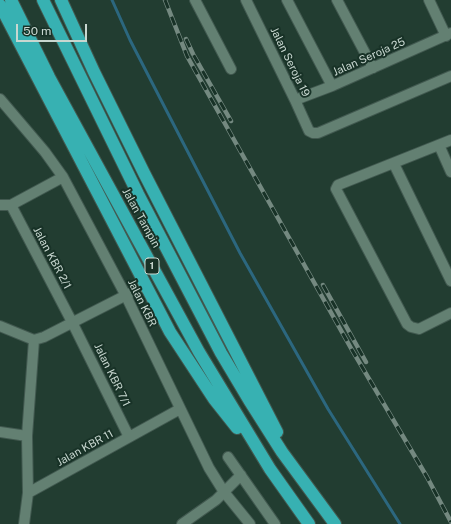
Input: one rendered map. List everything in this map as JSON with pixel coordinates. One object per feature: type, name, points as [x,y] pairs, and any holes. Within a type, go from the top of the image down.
[{"type":"highway","name":"Jalan Tampin","points":[[11,0],[49,77],[199,352],[270,469],[309,524]]},
{"type":"highway","name":"Jalan Tampin","points":[[43,0],[138,194],[221,353],[248,400],[282,452],[335,524]]},
{"type":"highway","points":[[61,0],[94,72],[141,166],[281,439],[282,452]]},
{"type":"highway","points":[[0,5],[170,332],[214,400],[270,469]]},
{"type":"street","points":[[195,0],[231,69]]},
{"type":"street","name":"Jalan Seroja 19","points":[[246,0],[309,131],[313,133],[318,133],[451,76]]},
{"type":"street","points":[[337,0],[373,68]]},
{"type":"street","points":[[429,0],[449,35]]},
{"type":"street","points":[[291,1],[332,86]]},
{"type":"street","name":"Jalan Seroja 25","points":[[295,100],[332,86],[449,35]]},
{"type":"street","name":"Jalan KBR","points":[[0,99],[45,152],[63,177],[126,296],[209,468],[224,492],[250,524]]},
{"type":"street","points":[[451,140],[394,164],[338,185],[337,188],[337,191],[407,324],[418,329],[451,312]]},
{"type":"street","points":[[439,145],[451,172]]},
{"type":"street","points":[[394,164],[451,281]]},
{"type":"street","points":[[0,205],[11,205],[63,177]]},
{"type":"street","name":"Jalan KBR 2/1","points":[[11,205],[72,322]]},
{"type":"street","points":[[0,326],[34,340],[44,337],[146,286]]},
{"type":"street","name":"Jalan KBR 7/1","points":[[72,322],[129,437]]},
{"type":"street","points":[[24,524],[28,493],[27,436],[34,340]]},
{"type":"street","name":"Jalan KBR 11","points":[[28,493],[180,409]]},
{"type":"street","points":[[0,432],[27,436]]},
{"type":"street","points":[[228,457],[275,524]]},
{"type":"street","points":[[182,524],[209,506],[240,475]]},
{"type":"waterway","points":[[112,0],[130,40],[240,253],[328,409],[400,524]]},
{"type":"railway","points":[[165,0],[187,56],[352,350],[427,477],[451,522]]},
{"type":"railway","points":[[186,39],[231,121]]},
{"type":"railway","points":[[323,285],[366,362]]}]
